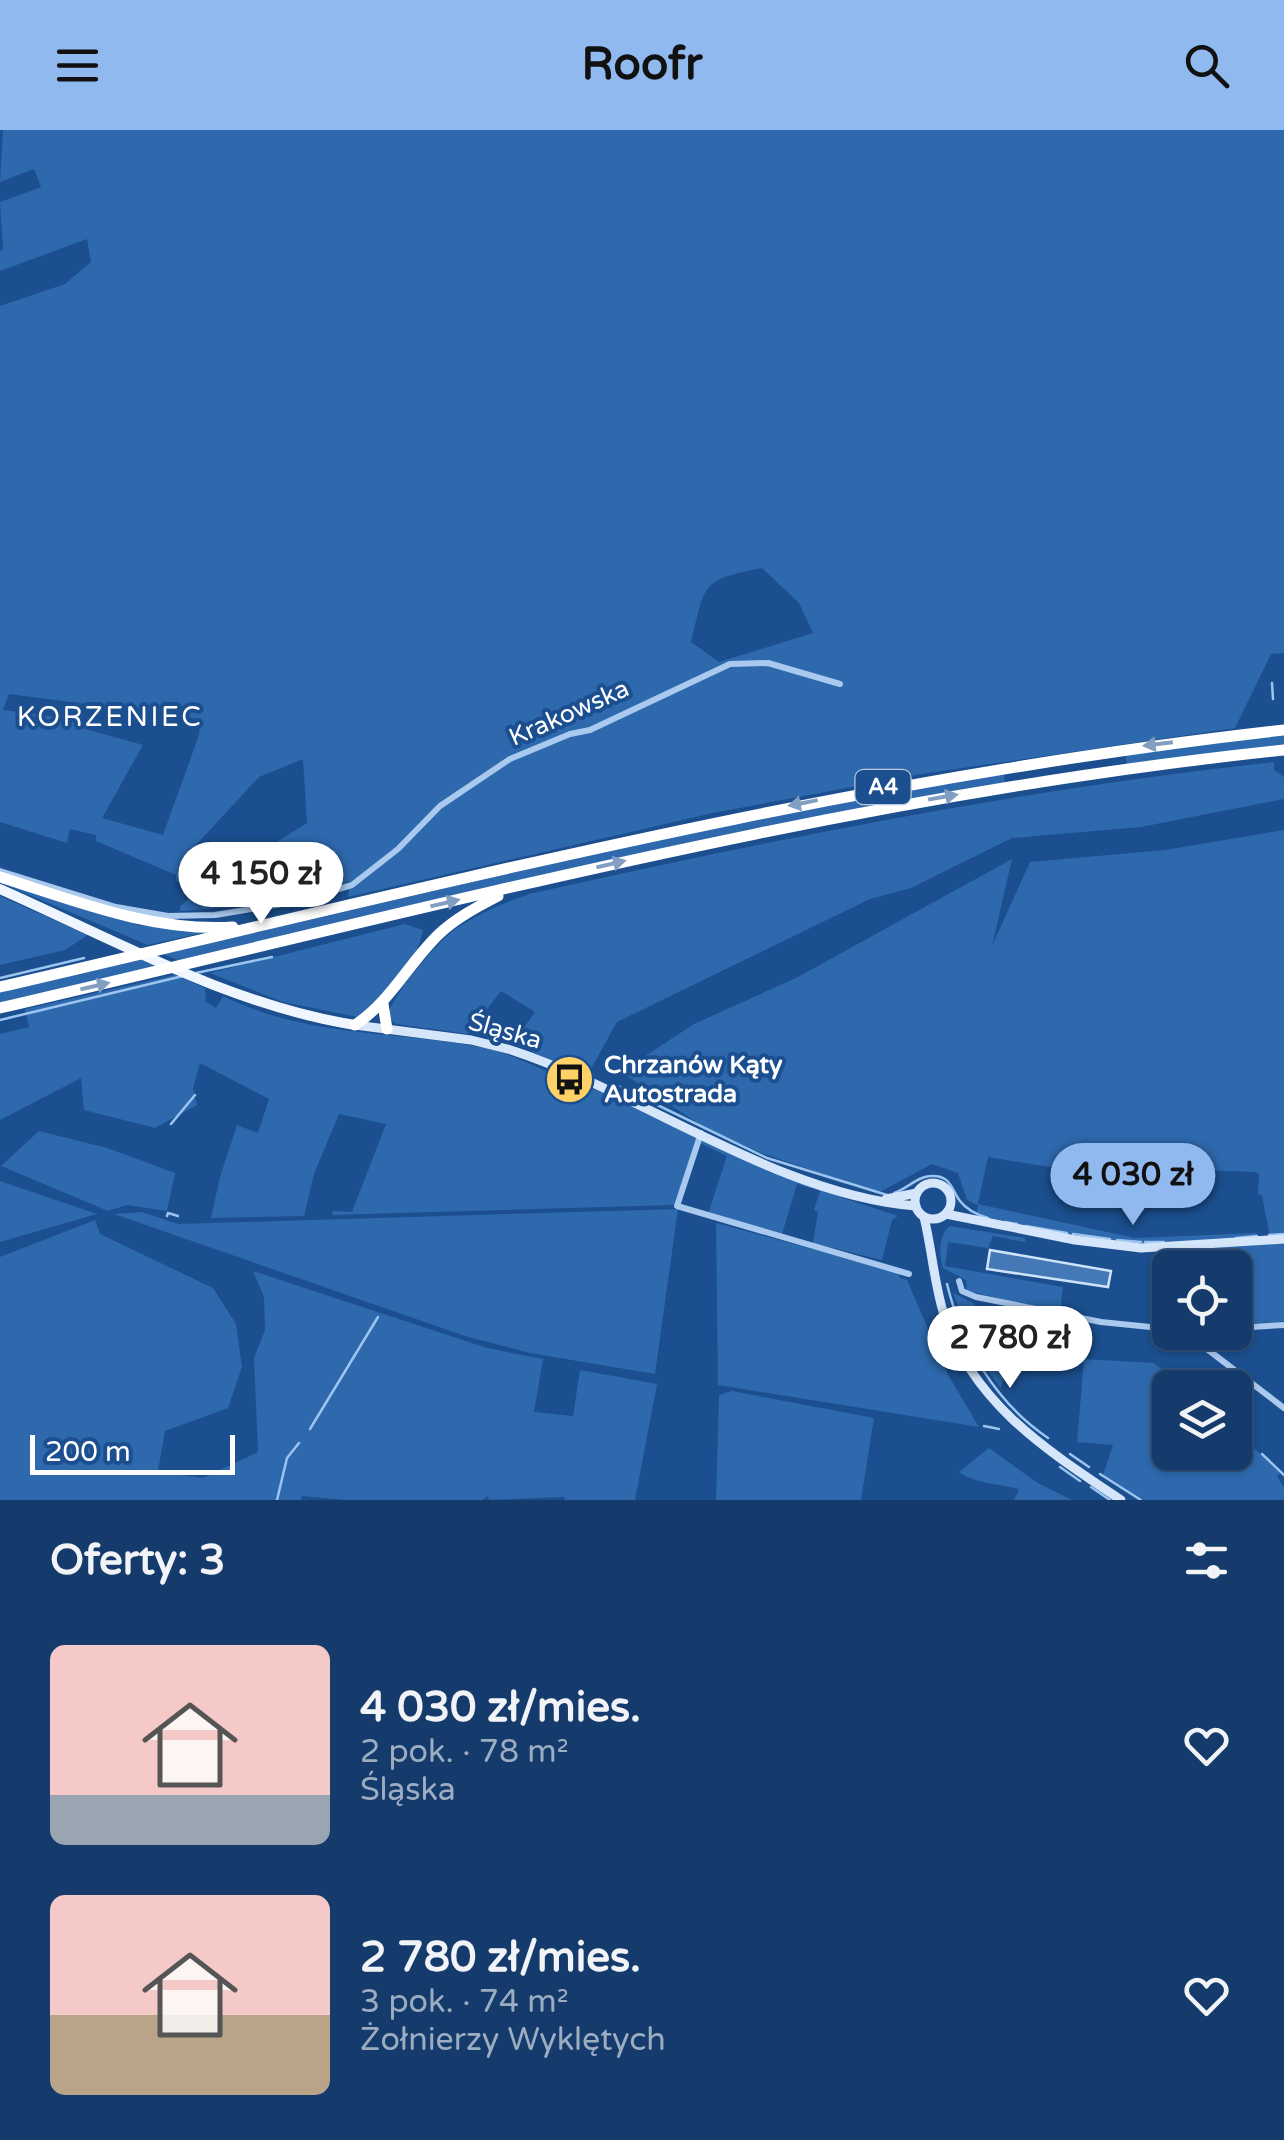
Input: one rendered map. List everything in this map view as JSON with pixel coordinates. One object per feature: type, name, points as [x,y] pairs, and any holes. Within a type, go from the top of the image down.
[{"type":"highway","name":"A4","points":[[0,987],[824,798],[1057,758],[1284,730]]},
{"type":"highway","name":"A4","points":[[0,1008],[516,887],[879,808],[1104,771],[1284,750]]},
{"type":"highway","points":[[0,874],[120,915],[162,924],[208,928],[272,924]]},
{"type":"highway","points":[[354,1026],[383,1004],[449,926],[516,887]]},
{"type":"highway","points":[[383,1004],[387,1029]]},
{"type":"main road","name":"Śląska","points":[[0,889],[280,1010],[354,1026],[471,1040],[510,1050],[792,1174],[876,1199],[916,1206]]},
{"type":"main road","points":[[980,1222],[951,1201],[948,1191],[940,1185],[930,1184],[917,1192],[916,1206],[924,1217],[946,1322],[964,1359],[989,1397],[1038,1443],[1122,1500]]},
{"type":"main road","name":"Śląska","points":[[876,1199],[903,1198],[917,1192]]},
{"type":"main road","points":[[931,1248],[951,1201]]},
{"type":"main road","points":[[924,1217],[1141,1248],[1284,1240]]},
{"type":"street","name":"Krakowska","points":[[0,874],[116,907],[168,916],[250,910],[348,887],[398,848],[440,806],[510,759],[534,747],[590,730],[730,664],[768,664],[840,684]]},
{"type":"street","points":[[701,1133],[677,1206],[909,1274]]},
{"type":"street","points":[[960,1282],[962,1290],[976,1297],[1100,1322],[1152,1327]]},
{"type":"street","points":[[1252,1327],[1284,1324]]},
{"type":"street","points":[[1207,1350],[1284,1408]]},
{"type":"shaded area","points":[[3,130],[1284,130],[1284,653],[1271,654],[1235,728],[922,774],[713,813],[348,897],[350,881],[273,904],[180,911],[180,906],[201,889],[307,823],[303,759],[259,777],[195,846],[186,883],[176,881],[176,875],[96,841],[96,835],[70,829],[67,843],[0,822],[0,306],[65,284],[91,262],[87,239],[0,271],[0,202],[41,187],[34,169],[0,182]],"holes":[[[762,568],[799,603],[813,633],[719,662],[691,642],[704,596],[716,581]],[[9,694],[200,719],[199,735],[163,835],[102,818],[143,745],[89,730],[88,721],[3,710]]]},
{"type":"shaded area","points":[[1284,734],[1284,746],[1127,765],[1125,753]]},
{"type":"shaded area","points":[[1274,762],[1274,770],[1284,777],[1284,799],[1141,827],[1012,838],[911,888],[870,899],[617,1022],[588,1074],[536,1054],[515,1040],[535,1012],[501,991],[468,1034],[396,1024],[388,1018],[405,984],[450,934],[484,913],[529,894],[993,801]]},
{"type":"shaded area","points":[[1003,771],[1005,783],[707,838],[180,961],[163,954],[705,828]]},
{"type":"shaded area","points":[[1284,830],[1284,1236],[1270,1237],[1262,1196],[1258,1194],[1259,1174],[1255,1172],[1168,1169],[1166,1186],[988,1157],[978,1204],[1135,1238],[1257,1233],[1256,1238],[1182,1243],[1091,1240],[976,1216],[978,1205],[967,1200],[958,1173],[932,1164],[878,1193],[759,1152],[702,1126],[621,1072],[694,1024],[796,978],[1012,859],[992,946],[1030,862],[1165,850]]},
{"type":"shaded area","points":[[1,883],[139,925],[206,932],[148,945]]},
{"type":"shaded area","points":[[0,896],[88,935],[65,950],[0,965]]},
{"type":"shaded area","points":[[405,924],[423,930],[414,956],[390,991],[357,1017],[283,1002],[210,973]]},
{"type":"shaded area","points":[[140,959],[158,966],[0,1003],[0,992]]},
{"type":"shaded area","points":[[175,975],[205,988],[206,1002],[216,1008],[223,996],[255,1010],[318,1026],[480,1047],[603,1092],[698,1136],[674,1205],[332,1215],[333,1211],[352,1212],[386,1124],[339,1114],[314,1174],[304,1216],[211,1218],[237,1125],[258,1133],[269,1099],[200,1063],[193,1089],[197,1105],[155,1128],[84,1110],[81,1078],[0,1120],[0,1034],[29,1027],[25,1009]]},
{"type":"shaded area","points":[[39,1131],[107,1148],[175,1173],[167,1211],[127,1205],[108,1211],[1,1166]]},
{"type":"shaded area","points":[[703,1138],[838,1192],[837,1196],[898,1216],[892,1220],[882,1260],[813,1243],[818,1212],[814,1210],[820,1191],[797,1184],[782,1234],[708,1214],[727,1156],[700,1143]]},
{"type":"shaded area","points":[[0,1181],[97,1214],[0,1242]]},
{"type":"shaded area","points":[[678,1209],[655,1374],[530,1353],[465,1336],[114,1214],[142,1212],[178,1224]]},
{"type":"shaded area","points":[[95,1220],[100,1234],[213,1288],[236,1324],[242,1367],[228,1408],[165,1431],[158,1471],[203,1478],[258,1452],[254,1358],[265,1330],[264,1297],[253,1271],[487,1348],[543,1359],[534,1412],[573,1416],[580,1370],[657,1384],[635,1500],[489,1500],[488,1496],[482,1500],[345,1500],[302,1496],[301,1500],[0,1500],[0,1257]]},
{"type":"shaded area","points":[[716,1223],[898,1272],[900,1278],[907,1280],[948,1375],[979,1427],[718,1385]]},
{"type":"shaded area","points":[[950,1226],[1025,1238],[1025,1242],[993,1236],[988,1248],[948,1242],[945,1266],[1063,1287],[1060,1313],[967,1291],[966,1280],[943,1268],[941,1245]]},
{"type":"shaded area","points":[[1284,1243],[1284,1321],[1252,1323],[1252,1250],[1185,1250]]},
{"type":"shaded area","points":[[953,1293],[973,1303],[1013,1341],[1001,1388],[981,1362]]},
{"type":"shaded area","points":[[1084,1359],[1154,1363],[1163,1370],[1152,1370],[1152,1470],[1252,1470],[1252,1446],[1280,1473],[1277,1476],[1284,1488],[1284,1500],[1144,1500],[1103,1475],[1113,1445],[1077,1442]]},
{"type":"shaded area","points":[[732,1391],[874,1418],[861,1500],[716,1500],[719,1395]]},
{"type":"shaded area","points":[[989,1448],[1036,1482],[1072,1500],[1014,1500],[1019,1489],[981,1482],[959,1472]]},
{"type":"building","points":[[990,1250],[1111,1271],[1108,1287],[987,1269]]},
{"type":"waterway","points":[[1272,683],[1273,699]]},
{"type":"waterway","points":[[196,973],[272,957]]},
{"type":"waterway","points":[[0,978],[84,958]]},
{"type":"waterway","points":[[0,1020],[183,976]]},
{"type":"waterway","points":[[616,1085],[767,1158],[887,1195]]},
{"type":"waterway","points":[[171,1124],[195,1095]]},
{"type":"waterway","points":[[894,1193],[922,1178],[938,1176],[947,1180],[966,1207],[988,1218]]},
{"type":"waterway","points":[[167,1216],[178,1216]]},
{"type":"waterway","points":[[1005,1222],[1017,1224]]},
{"type":"waterway","points":[[1026,1226],[1067,1233]]},
{"type":"waterway","points":[[1073,1234],[1110,1239]]},
{"type":"waterway","points":[[1269,1235],[1284,1234]]},
{"type":"waterway","points":[[1236,1238],[1257,1236]]},
{"type":"waterway","points":[[1117,1240],[1141,1242]]},
{"type":"waterway","points":[[1145,1242],[1164,1242]]},
{"type":"waterway","points":[[947,1284],[962,1329],[983,1370],[1012,1407],[1048,1438]]},
{"type":"waterway","points":[[310,1429],[378,1317]]},
{"type":"waterway","points":[[984,1426],[999,1429]]},
{"type":"waterway","points":[[277,1500],[287,1458],[299,1443]]},
{"type":"waterway","points":[[1070,1454],[1089,1467]]},
{"type":"waterway","points":[[1262,1454],[1284,1475]]},
{"type":"waterway","points":[[1060,1467],[1080,1481]]},
{"type":"waterway","points":[[1100,1474],[1141,1500]]},
{"type":"waterway","points":[[1091,1487],[1110,1500]]},
{"type":"place","name":"Chrzanów Kąty Autostrada","points":[[569,1079]]},
{"type":"district","name":"KORZENIEC","points":[[110,717]]}]
